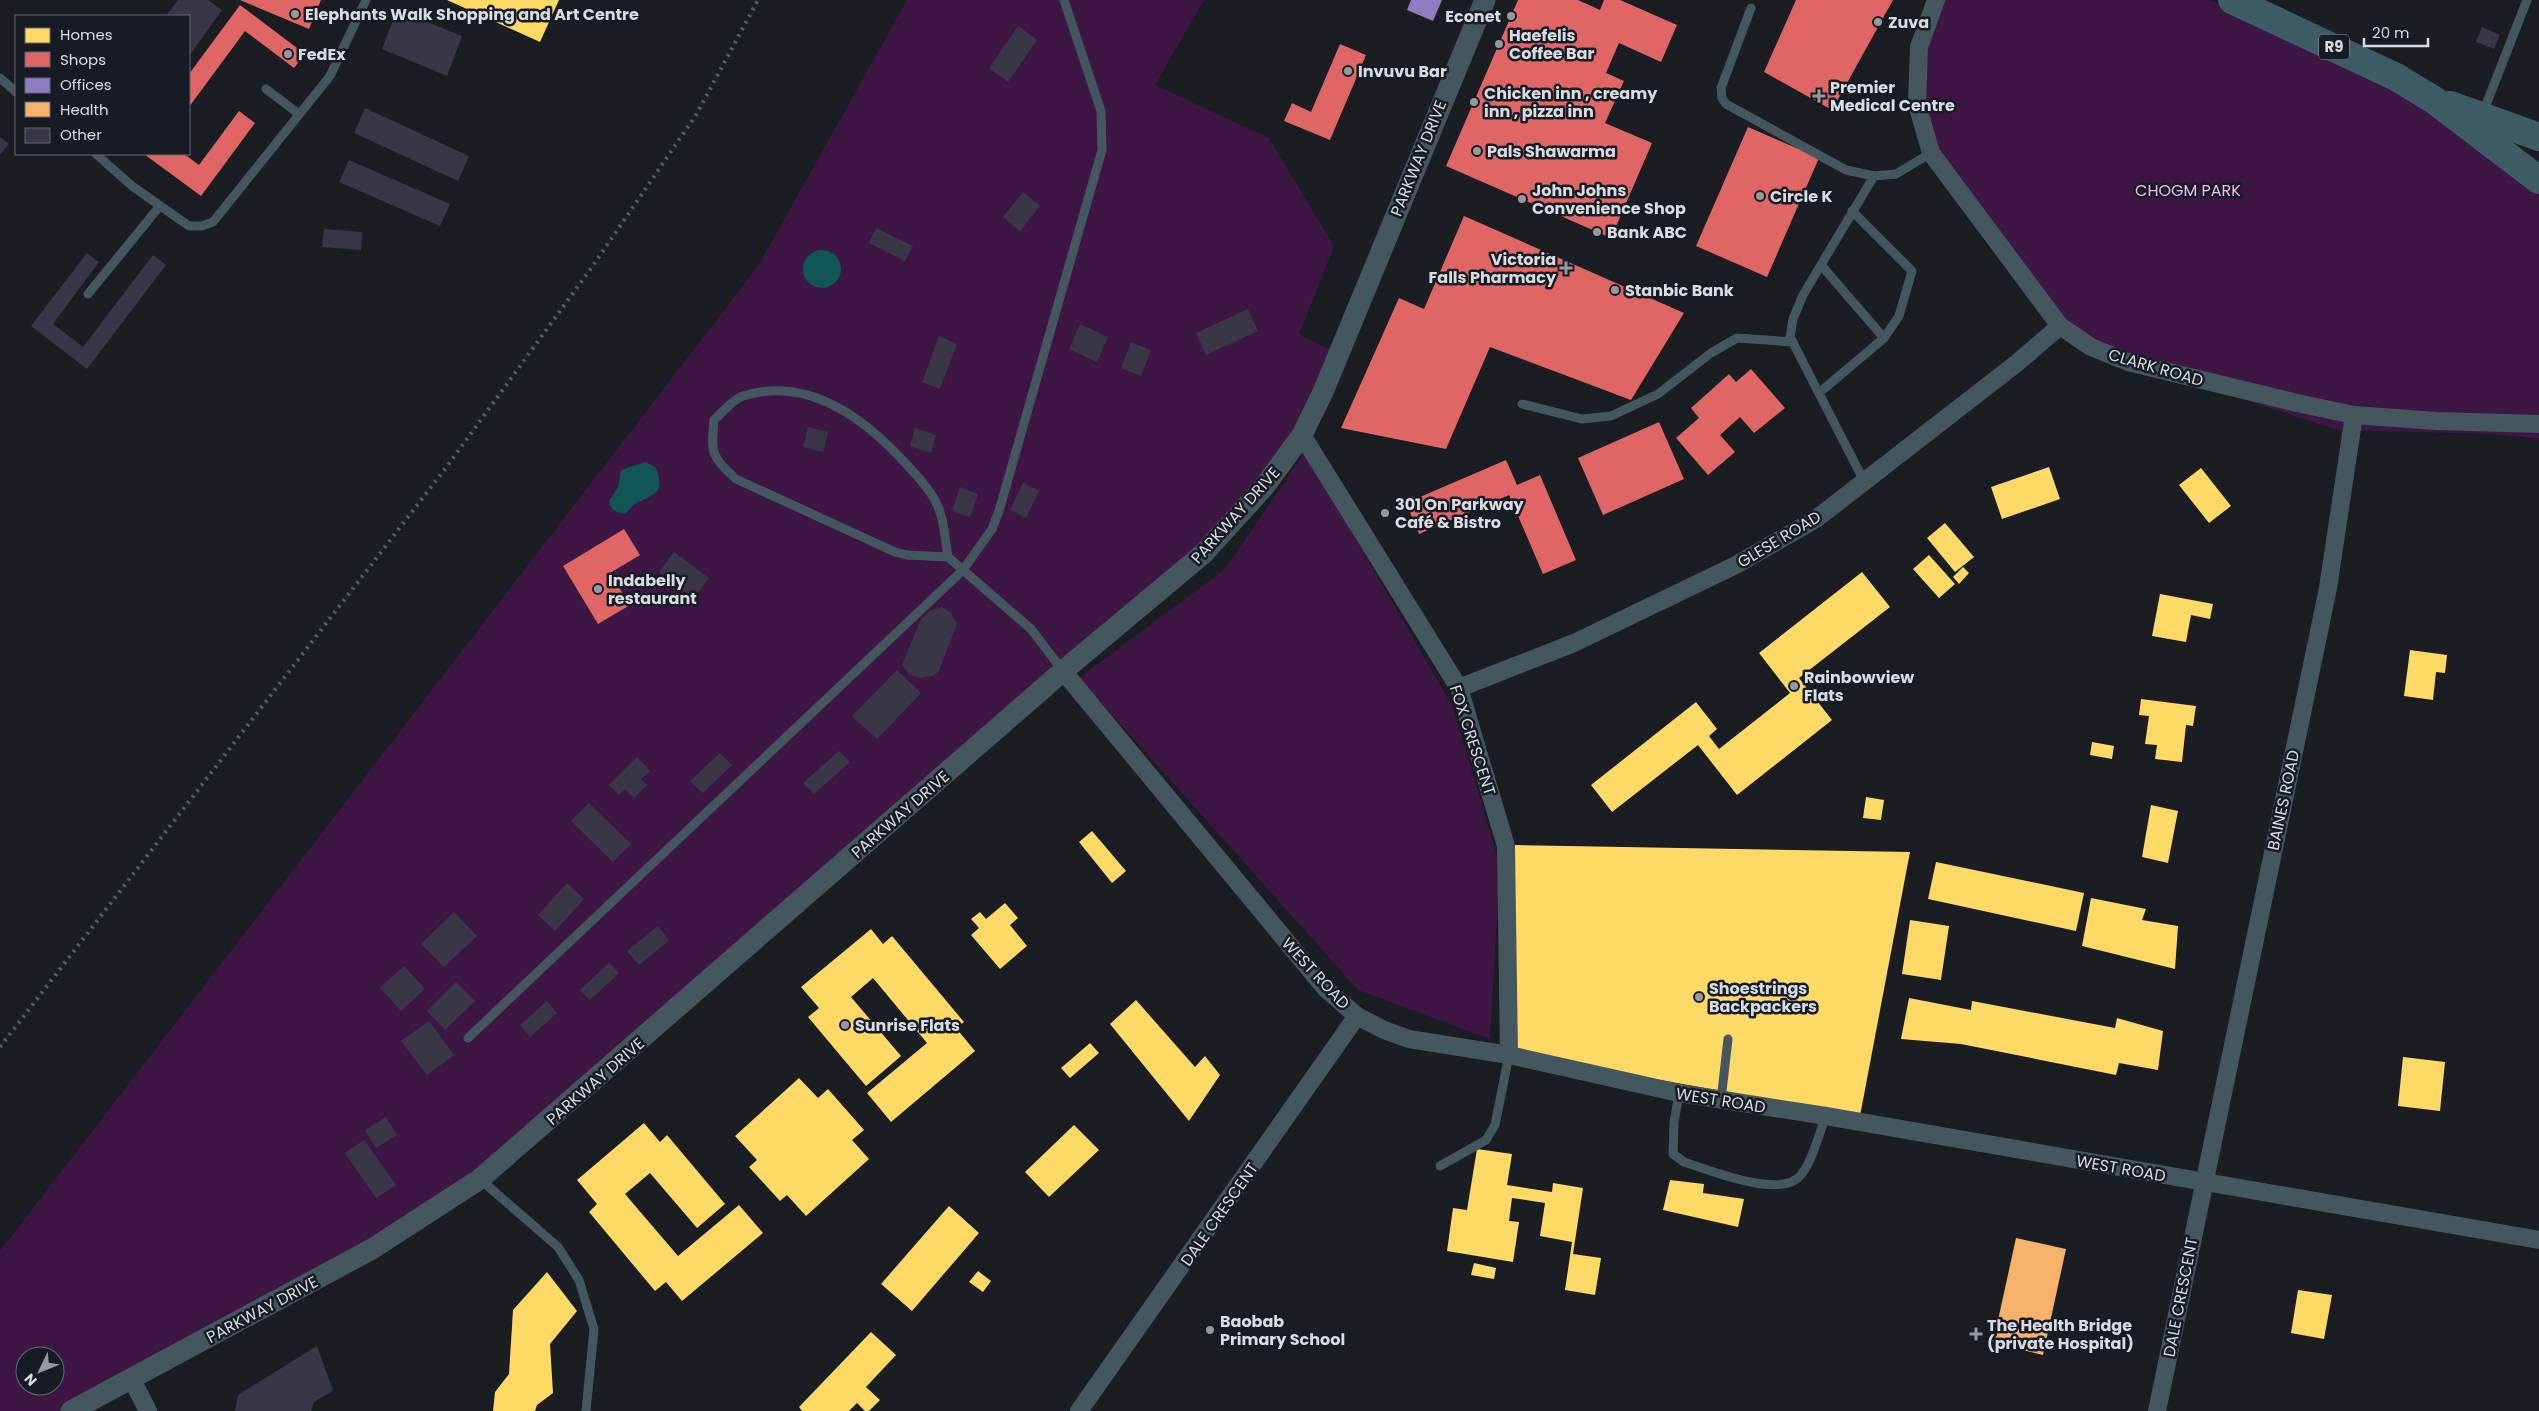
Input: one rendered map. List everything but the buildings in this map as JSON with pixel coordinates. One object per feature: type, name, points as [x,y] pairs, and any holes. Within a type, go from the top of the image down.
[{"type":"highway","name":"R9","points":[[2232,0],[2365,62],[2434,100],[2539,180]]},
{"type":"highway","name":"R9","points":[[2434,100],[2482,115],[2539,137]]},
{"type":"street","name":"PARKWAY DRIVE","points":[[71,1411],[372,1250],[480,1180],[1063,671],[1203,554],[1264,487],[1302,435],[1345,340],[1415,164],[1485,0]]},
{"type":"street","name":"CLARK ROAD","points":[[1936,0],[1920,47],[1917,104],[1931,153],[2060,326],[2091,347],[2128,362],[2354,415],[2437,421],[2539,424]]},
{"type":"street","name":"GLESE ROAD","points":[[1459,688],[1574,643],[1736,565],[1816,519],[2017,363],[2060,326]]},
{"type":"street","name":"BAINES ROAD","points":[[2203,1183],[2328,588],[2354,415]]},
{"type":"street","name":"FOX CRESCENT","points":[[1302,435],[1459,688],[1506,846],[1509,1056]]},
{"type":"street","name":"WEST ROAD","points":[[1063,671],[1326,988],[1357,1016],[1384,1030],[1409,1039],[1509,1056],[1679,1093],[1826,1116],[2539,1240]]},
{"type":"street","name":"DALE CRESCENT","points":[[1079,1411],[1357,1016]]},
{"type":"street","name":"DALE CRESCENT","points":[[2157,1411],[2203,1183]]},
{"type":"street","points":[[132,1380],[148,1411]]},
{"type":"lane","points":[[97,155],[159,207],[189,226],[202,226],[213,222],[330,76],[366,0]]},
{"type":"lane","points":[[468,1038],[963,570],[992,529],[999,511],[1087,196],[1102,150],[1101,111],[1064,0]]},
{"type":"lane","points":[[2482,115],[2527,0]]},
{"type":"lane","points":[[1751,8],[1721,88],[1722,98],[1726,104],[1846,170],[1874,176],[1896,174],[1931,153]]},
{"type":"lane","points":[[0,78],[15,91]]},
{"type":"lane","points":[[266,89],[299,114]]},
{"type":"lane","points":[[1864,481],[1790,337],[1793,319],[1803,295],[1874,176]]},
{"type":"lane","points":[[88,294],[159,207]]},
{"type":"lane","points":[[1819,393],[1884,338],[1900,316],[1912,271],[1852,211]]},
{"type":"lane","points":[[1821,264],[1884,338]]},
{"type":"lane","points":[[1522,404],[1582,419],[1611,416],[1658,394],[1711,353],[1737,338],[1793,342]]},
{"type":"lane","points":[[948,557],[941,515],[928,489],[894,451],[850,412],[815,397],[795,391],[774,390],[741,396],[714,420],[712,444],[716,460],[736,478],[895,552],[907,555],[948,557],[1031,629],[1063,671]]},
{"type":"lane","points":[[1722,1100],[1728,1039]]},
{"type":"lane","points":[[1440,1166],[1486,1140],[1496,1124],[1509,1056]]},
{"type":"lane","points":[[1679,1093],[1674,1123],[1673,1154],[1684,1162],[1766,1186],[1788,1185],[1800,1176],[1826,1116]]},
{"type":"lane","points":[[480,1180],[558,1247],[579,1280],[594,1329],[586,1411]]},
{"type":"green space","points":[[907,0],[1204,0],[1155,85],[1269,138],[1334,246],[1299,334],[1331,350],[1297,440],[1189,562],[507,1151],[372,1249],[71,1411],[0,1411],[0,1251],[758,266]]},
{"type":"green space","name":"CHOGM PARK","points":[[1936,0],[2209,0],[2343,58],[2435,104],[2539,189],[2539,439],[2491,434],[2338,430],[2128,362],[2060,326],[1931,153],[1919,47]]},
{"type":"green space","points":[[1305,452],[1453,707],[1500,866],[1490,1039],[1358,990],[1079,678],[1225,569]]},
{"type":"water","points":[[822,250],[835,256],[841,269],[835,282],[822,288],[809,282],[803,269],[809,256]]},
{"type":"water","points":[[646,462],[656,468],[659,476],[657,491],[634,505],[625,514],[619,513],[611,507],[609,501],[618,487],[621,471]]},
{"type":"railway","points":[[0,1047],[448,465],[592,267],[696,115],[758,0]]},
{"type":"place","name":"Elephants Walk Shopping and Art Centre","points":[[295,14]]},
{"type":"place","name":"Econet","points":[[1511,16]]},
{"type":"place","name":"Zuva","points":[[1878,22]]},
{"type":"place","name":"Haefelis Coffee Bar","points":[[1499,44]]},
{"type":"place","name":"FedEx","points":[[288,54]]},
{"type":"place","name":"Invuvu Bar","points":[[1348,71]]},
{"type":"place","name":"Premier Medical Centre","points":[[1819,96]]},
{"type":"place","name":"Chicken inn , creamy inn , pizza inn","points":[[1474,102]]},
{"type":"place","name":"Pals Shawarma","points":[[1477,151]]},
{"type":"place","name":"Circle K","points":[[1760,196]]},
{"type":"place","name":"John Johns Convenience Shop","points":[[1522,199]]},
{"type":"place","name":"Bank ABC","points":[[1597,232]]},
{"type":"place","name":"Victoria Falls Pharmacy","points":[[1566,268]]},
{"type":"place","name":"Stanbic Bank","points":[[1615,290]]},
{"type":"place","name":"301 On Parkway Café & Bistro","points":[[1385,513]]},
{"type":"place","name":"Indabelly restaurant","points":[[598,589]]},
{"type":"place","name":"Rainbowview Flats","points":[[1794,686]]},
{"type":"place","name":"Shoestrings Backpackers","points":[[1699,997]]},
{"type":"place","name":"Sunrise Flats","points":[[845,1025]]},
{"type":"place","name":"Baobab Primary School","points":[[1210,1330]]},
{"type":"place","name":"The Health Bridge (private Hospital)","points":[[1976,1334]]}]
